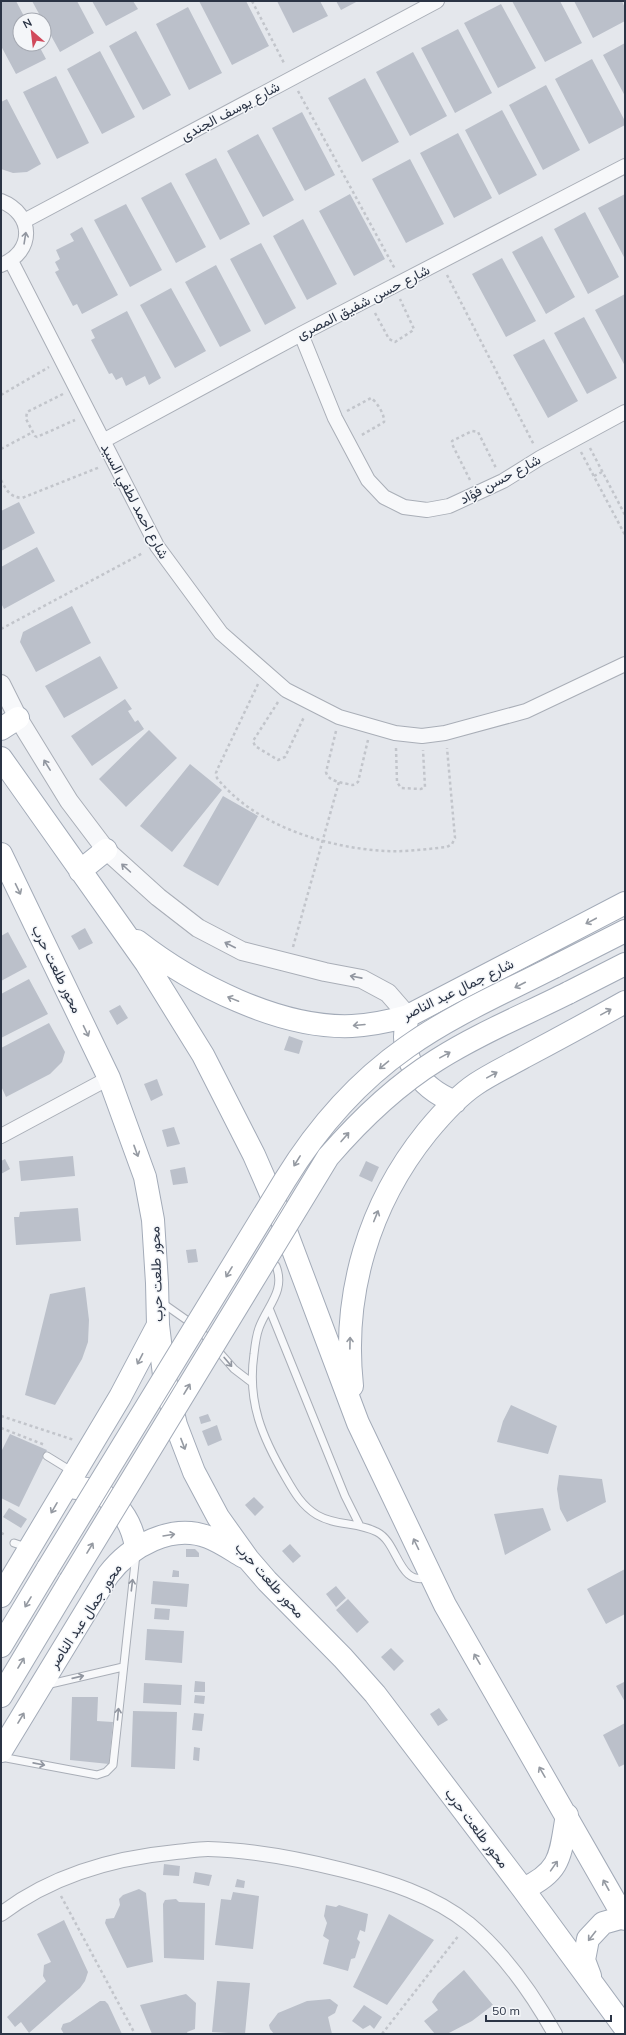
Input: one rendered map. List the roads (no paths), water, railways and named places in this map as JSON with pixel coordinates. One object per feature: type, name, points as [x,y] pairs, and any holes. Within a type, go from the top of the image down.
[{"type":"main road","points":[[1,758],[115,919],[175,1008],[199,1048],[254,1155],[278,1210],[358,1423],[445,1605],[625,1918],[603,1923],[588,1939],[584,1960],[592,1980]]},
{"type":"main road","points":[[80,871],[106,850]]},
{"type":"main road","name":"محور طلعت حرب","points":[[1,854],[109,1078],[145,1178],[154,1220],[158,1325],[164,1375],[181,1438],[194,1472],[218,1517],[248,1559],[267,1581],[344,1658],[375,1694],[592,1980],[625,2028]]},
{"type":"main road","name":"شارع جمال عبد الناصر","points":[[115,919],[134,938],[178,970],[227,996],[282,1016],[330,1025],[370,1024],[408,1016],[625,903]]},
{"type":"main road","points":[[1,1646],[285,1180],[320,1129],[362,1084],[408,1046],[456,1017],[625,931]]},
{"type":"main road","points":[[1,1696],[328,1157],[352,1129],[378,1104],[407,1080],[437,1060],[469,1042],[625,964]]},
{"type":"main road","points":[[358,1423],[351,1376],[349,1343],[354,1289],[362,1256],[378,1212],[400,1170],[436,1121],[476,1084],[625,1002]]},
{"type":"main road","points":[[408,1016],[405,1036],[406,1049],[416,1072],[433,1090],[455,1102]]},
{"type":"main road","points":[[1,1596],[22,1546],[71,1480],[120,1397],[158,1325]]},
{"type":"main road","points":[[71,1480],[114,1503],[130,1523],[136,1547]]},
{"type":"main road","name":"محور جمال عبد الناصر","points":[[1,1751],[108,1574],[136,1547],[162,1536],[193,1534],[208,1537],[248,1559]]},
{"type":"main road","points":[[523,1889],[548,1874],[559,1860],[567,1815]]},
{"type":"street","name":"شارع يوسف الجندى","points":[[24,221],[437,1]]},
{"type":"street","name":"شارع حسن شفيق المصرى","points":[[103,441],[301,334],[625,166]]},
{"type":"street","points":[[1,201],[15,208],[24,221],[26,232],[25,244],[19,254],[6,263]]},
{"type":"street","name":"شارع احمد لطفي السيد","points":[[6,263],[62,360],[157,546],[221,633],[263,672],[286,690],[310,704],[339,717],[371,728],[395,733],[422,736],[445,734],[526,711],[625,664]]},
{"type":"street","name":"شارع حسن فؤاد","points":[[301,334],[335,418],[368,480],[384,497],[404,507],[427,510],[449,506],[503,481],[540,458],[625,412]]},
{"type":"street","points":[[1,684],[10,723],[106,850],[158,897],[198,928],[242,951],[289,963],[362,978],[388,993],[408,1016]]},
{"type":"street","points":[[1,1136],[109,1078]]},
{"type":"street","points":[[1,1914],[19,1900],[54,1881],[99,1865],[145,1855],[207,1849],[254,1852],[303,1860],[387,1881],[430,1900],[468,1924],[515,1972],[540,2007],[554,2034]]},
{"type":"lane","points":[[276,1266],[279,1273],[279,1288],[258,1329],[255,1341],[251,1382],[255,1411],[278,1464],[300,1499],[307,1507],[324,1519],[335,1523],[360,1526],[374,1531],[385,1538],[408,1576],[419,1579],[432,1576]]},
{"type":"lane","points":[[158,1300],[198,1328],[234,1369],[251,1382]]},
{"type":"lane","points":[[269,1308],[345,1496],[360,1526]]},
{"type":"lane","points":[[47,1456],[71,1480]]},
{"type":"lane","points":[[1,1757],[97,1775],[106,1772],[113,1765],[136,1547]]},
{"type":"lane","points":[[40,1686],[123,1667]]}]
